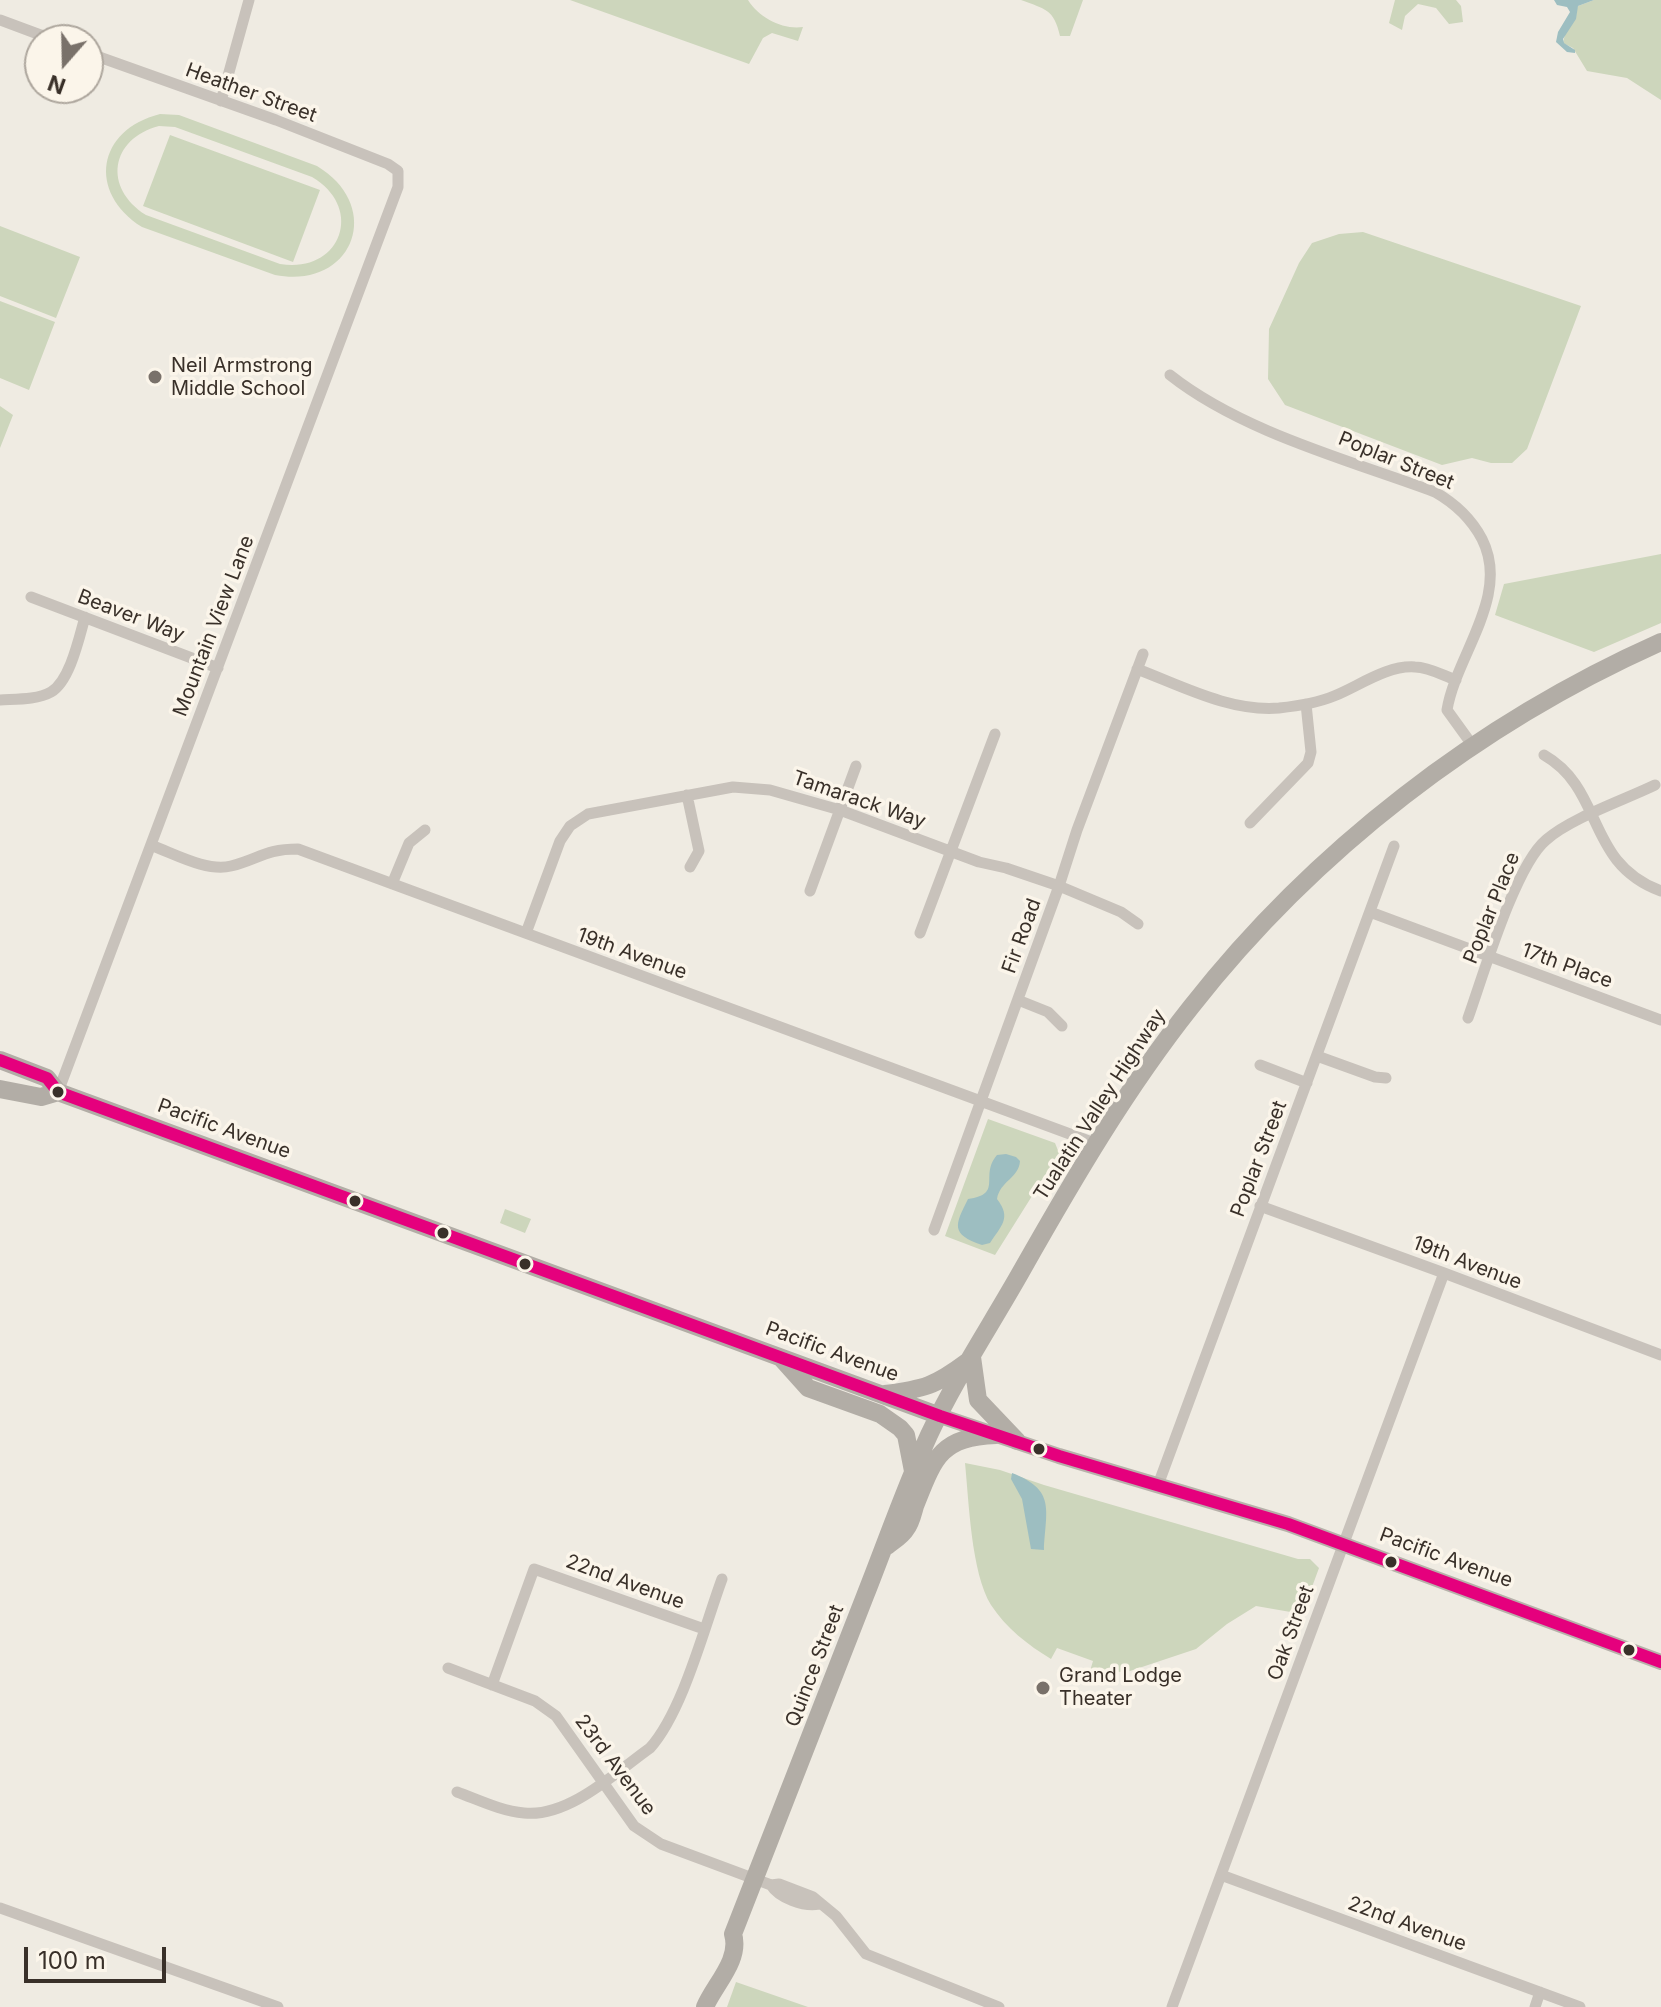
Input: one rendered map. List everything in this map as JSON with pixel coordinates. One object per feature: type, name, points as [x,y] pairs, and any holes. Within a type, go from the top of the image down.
[{"type":"highway","name":"Tualatin Valley Highway","points":[[940,1416],[1097,1144],[1141,1075],[1189,1009],[1264,923],[1318,869],[1370,824],[1473,746],[1593,674],[1661,642]]},
{"type":"highway","name":"Pacific Avenue","points":[[0,1060],[47,1078],[58,1092],[940,1416]]},
{"type":"highway","points":[[0,1089],[41,1097],[58,1092]]},
{"type":"highway","points":[[780,1357],[808,1388],[880,1414],[900,1428],[906,1435],[914,1474]]},
{"type":"highway","points":[[884,1395],[926,1388],[972,1357],[978,1400],[1017,1441]]},
{"type":"highway","name":"Quince Street","points":[[708,1999],[710,1980],[725,1939],[733,1934],[763,1882],[885,1547],[940,1416]]},
{"type":"highway","points":[[885,1547],[906,1529],[934,1460],[946,1446],[976,1436],[996,1435]]},
{"type":"main road","name":"Pacific Avenue","points":[[940,1416],[1343,1543],[1661,1662]]},
{"type":"street","points":[[221,101],[249,0]]},
{"type":"street","points":[[0,20],[24,29]]},
{"type":"street","name":"Heather Street","points":[[104,59],[374,158],[398,171]]},
{"type":"street","name":"Mountain View Lane","points":[[58,1092],[393,201],[398,187],[398,171]]},
{"type":"street","name":"Poplar Street","points":[[1170,375],[1199,396],[1239,417],[1435,492],[1451,501],[1470,519],[1485,545],[1490,582],[1486,603],[1447,710],[1473,746]]},
{"type":"street","name":"Beaver Way","points":[[31,597],[218,668]]},
{"type":"street","points":[[0,700],[50,693],[60,684],[74,654],[85,617]]},
{"type":"street","name":"Fir Road","points":[[934,1230],[1143,654]]},
{"type":"street","points":[[1137,669],[1219,701],[1277,708],[1328,699],[1374,677],[1403,668],[1422,668],[1456,680]]},
{"type":"street","points":[[1250,823],[1308,763],[1311,752],[1306,704]]},
{"type":"street","points":[[920,933],[995,734]]},
{"type":"street","points":[[1544,755],[1572,778],[1607,849],[1621,866],[1635,879],[1661,891]]},
{"type":"street","points":[[810,891],[856,766]]},
{"type":"street","name":"Poplar Place","points":[[1468,1018],[1518,882],[1533,853],[1562,828],[1655,785]]},
{"type":"street","name":"Tamarack Way","points":[[526,933],[560,841],[570,826],[588,814],[733,787],[770,790],[840,810],[1059,886],[1121,912],[1138,924]]},
{"type":"street","points":[[687,795],[699,851],[690,867]]},
{"type":"street","points":[[392,884],[409,843],[425,830]]},
{"type":"street","name":"19th Avenue","points":[[153,846],[207,866],[229,867],[275,849],[298,849],[1097,1144]]},
{"type":"street","name":"Poplar Street","points":[[1158,1485],[1394,846]]},
{"type":"street","name":"17th Place","points":[[1370,912],[1661,1020]]},
{"type":"street","points":[[1018,1000],[1048,1012],[1062,1026]]},
{"type":"street","points":[[1317,1056],[1386,1078]]},
{"type":"street","points":[[1260,1065],[1307,1083]]},
{"type":"street","name":"19th Avenue","points":[[1260,1206],[1661,1355]]},
{"type":"street","name":"Oak Street","points":[[1172,2007],[1444,1273]]},
{"type":"street","name":"22nd Avenue","points":[[492,1685],[534,1569],[704,1629]]},
{"type":"street","points":[[457,1792],[524,1814],[547,1813],[568,1805],[650,1748],[661,1736],[679,1698],[722,1579]]},
{"type":"street","name":"23rd Avenue","points":[[448,1668],[535,1701],[556,1716],[634,1826],[661,1844],[813,1897],[836,1916],[866,1954],[999,2007]]},
{"type":"street","name":"22nd Avenue","points":[[1221,1875],[1580,2007]]},
{"type":"street","points":[[0,1908],[278,2007]]},
{"type":"street","points":[[1535,2007],[1540,1992]]},
{"type":"green space","points":[[570,0],[748,0],[758,12],[772,21],[788,27],[803,27],[798,41],[772,33],[763,38],[749,64]]},
{"type":"green space","points":[[1021,0],[1083,0],[1070,36],[1060,36],[1055,20],[1047,11]]},
{"type":"green space","points":[[1395,0],[1456,0],[1461,6],[1463,22],[1449,24],[1436,8],[1418,4],[1405,16],[1402,30],[1389,23]]},
{"type":"green space","points":[[1594,0],[1661,0],[1661,100],[1627,78],[1587,71],[1573,48],[1563,43],[1578,6]]},
{"type":"green space","points":[[160,114],[179,115],[317,166],[338,183],[350,202],[354,222],[351,242],[340,258],[324,270],[302,276],[275,275],[142,227],[124,213],[113,197],[107,180],[107,163],[112,148],[123,133],[139,122]],"holes":[[[159,126],[175,127],[312,177],[328,190],[338,205],[341,221],[339,236],[331,249],[318,259],[301,264],[280,264],[146,215],[123,192],[118,165],[130,142],[143,132]]]},
{"type":"green space","points":[[170,135],[320,190],[293,262],[143,206]]},
{"type":"green space","points":[[0,226],[80,257],[56,318],[0,296]]},
{"type":"green space","points":[[1363,232],[1581,306],[1527,449],[1512,463],[1491,463],[1472,458],[1442,465],[1285,405],[1268,379],[1269,329],[1299,263],[1312,243],[1339,234]]},
{"type":"green space","points":[[0,301],[55,322],[29,390],[0,378]]},
{"type":"green space","points":[[0,406],[13,415],[0,448]]},
{"type":"green space","points":[[1661,554],[1661,623],[1594,652],[1495,615],[1504,584]]},
{"type":"green space","points":[[988,1119],[1055,1143],[1059,1153],[995,1255],[945,1236]]},
{"type":"green space","points":[[505,1209],[531,1219],[525,1233],[500,1223]]},
{"type":"green space","points":[[965,1463],[1000,1470],[1298,1559],[1310,1559],[1319,1568],[1302,1614],[1256,1606],[1196,1649],[1127,1672],[1090,1671],[1093,1661],[1057,1648],[1051,1659],[1011,1629],[991,1605],[984,1591],[972,1536]]},
{"type":"green space","points":[[736,1982],[808,2007],[727,2007]]},
{"type":"water","points":[[1554,0],[1594,0],[1578,6],[1576,19],[1563,39],[1575,53],[1567,52],[1556,42],[1558,32],[1570,12]]},
{"type":"water","points":[[1006,1154],[1020,1161],[1019,1167],[997,1199],[1004,1212],[1001,1227],[990,1243],[982,1245],[964,1237],[958,1222],[968,1199],[979,1197],[988,1188],[990,1170],[997,1155]]},
{"type":"water","points":[[1012,1473],[1036,1486],[1042,1494],[1046,1512],[1044,1550],[1031,1549],[1022,1499],[1011,1479]]},
{"type":"transit line","points":[[0,1060],[47,1078],[58,1092],[940,1416],[1059,1456],[1288,1524],[1661,1662]]},
{"type":"place","name":"Neil Armstrong Middle School","points":[[155,377]]},
{"type":"place","name":"Grand Lodge Theater","points":[[1043,1688]]}]
